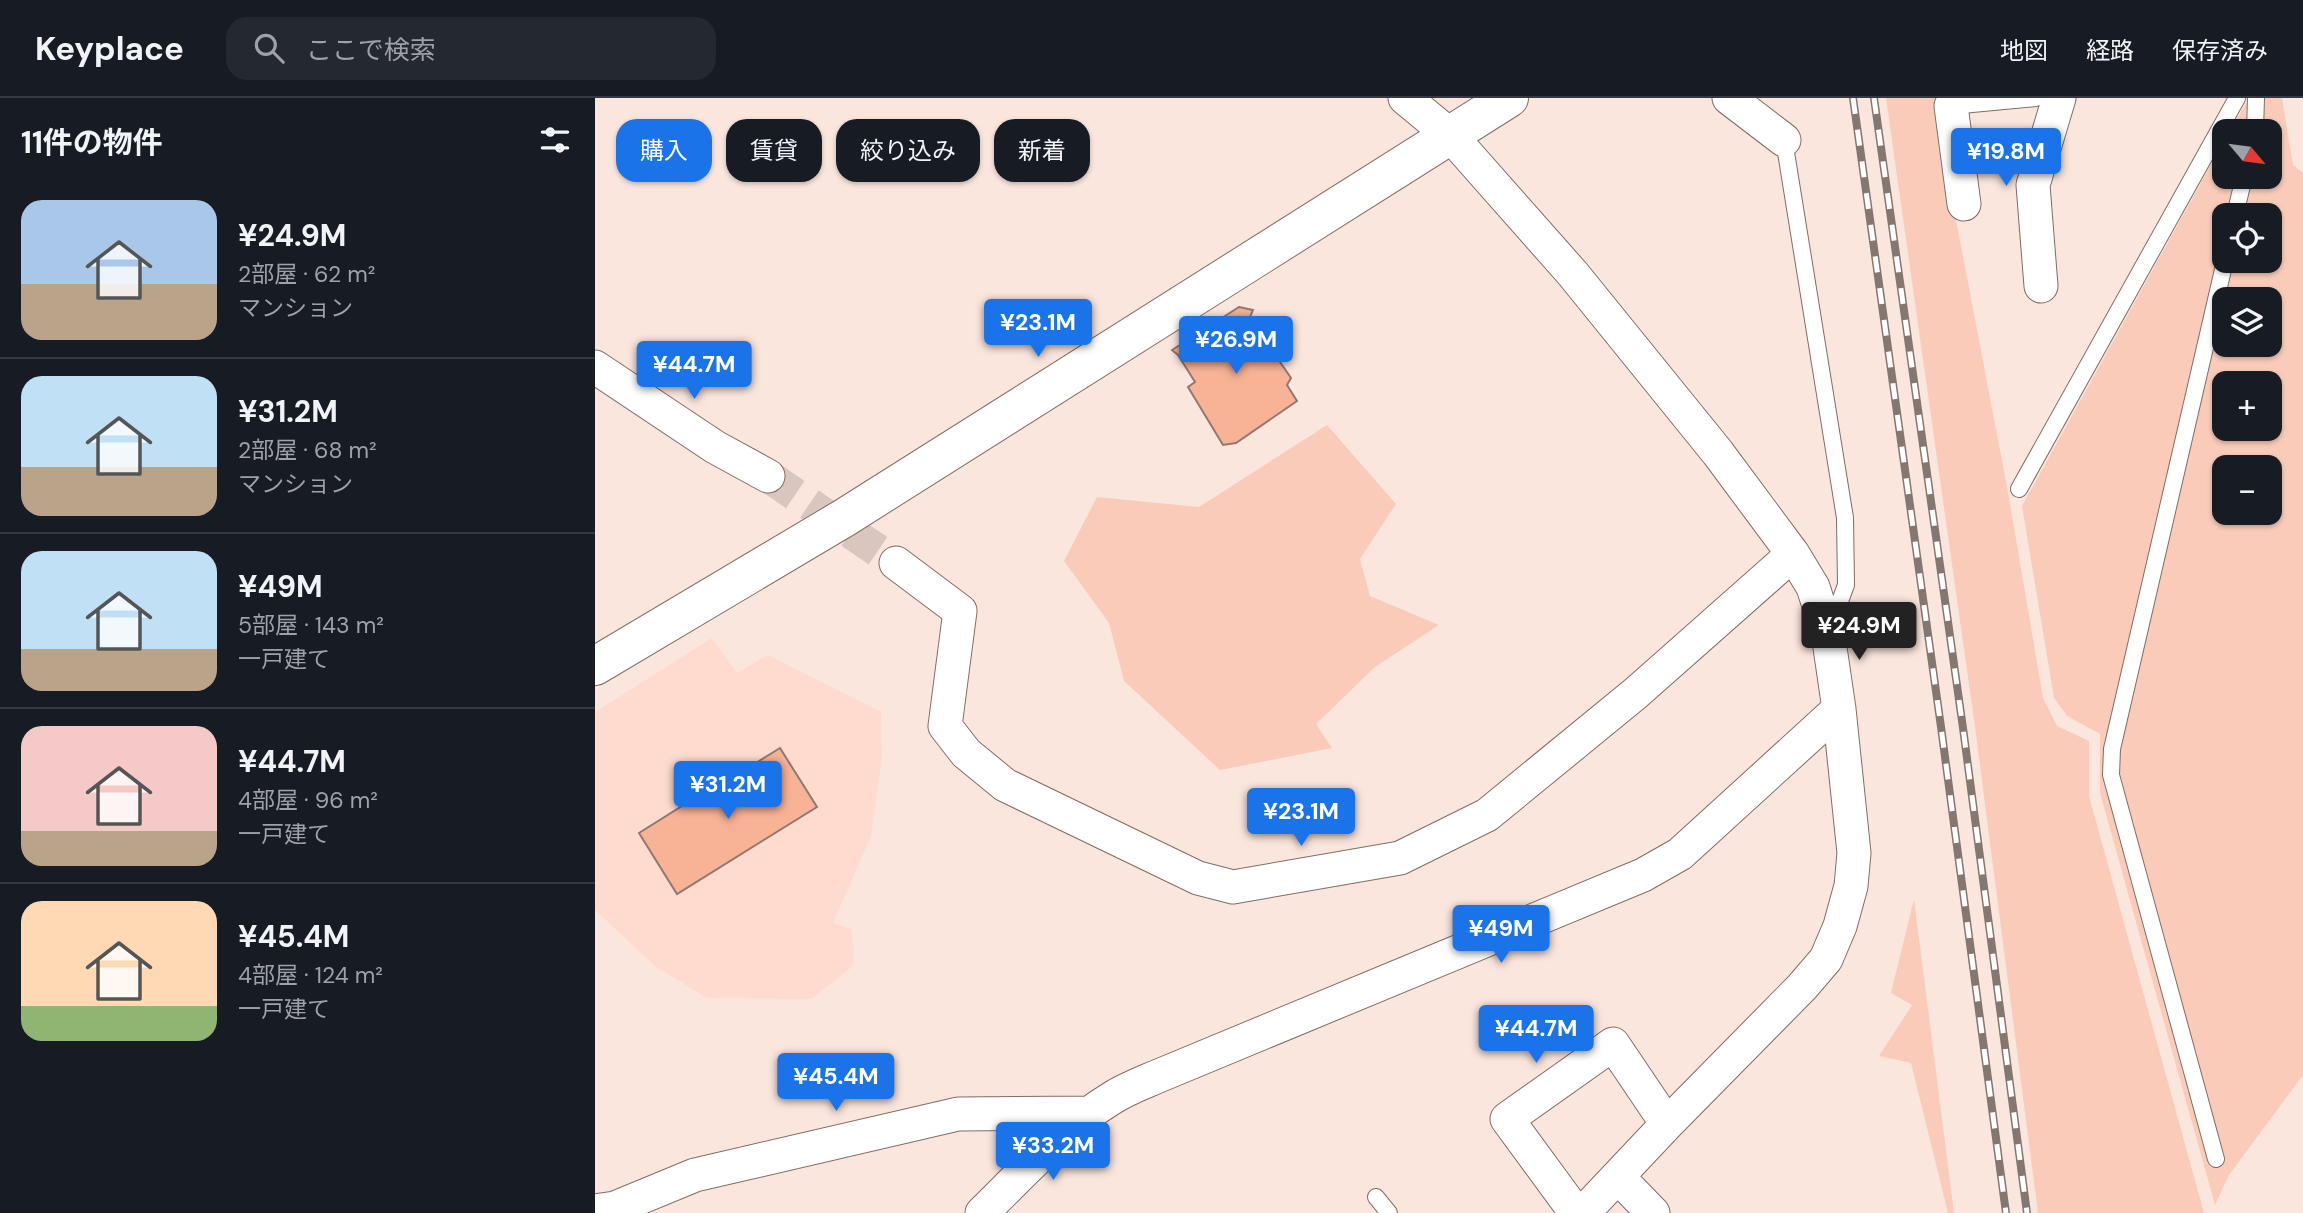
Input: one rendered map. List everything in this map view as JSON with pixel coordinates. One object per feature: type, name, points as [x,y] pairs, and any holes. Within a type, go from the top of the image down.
[{"type":"street","points":[[1405,98],[1451,136],[1573,274],[1718,453],[1793,554],[1813,587],[1828,634],[1854,853],[1851,886],[1840,926],[1826,959],[1802,987],[1583,1213]]},
{"type":"street","points":[[595,666],[844,518],[1509,98]]},
{"type":"street","points":[[1729,98],[1784,140]]},
{"type":"street","points":[[2041,286],[2033,185],[2059,98]]},
{"type":"street","points":[[1950,102],[1964,204]]},
{"type":"street","points":[[595,367],[715,447],[768,476]]},
{"type":"street","points":[[895,563],[960,611],[945,726],[966,754],[1006,785],[1198,878],[1233,887],[1400,858],[1487,815],[1636,693],[1793,554]]},
{"type":"street","points":[[982,1213],[1055,1141],[1115,1096],[1643,875],[1680,854],[1839,709]]},
{"type":"street","points":[[1576,1213],[1507,1119],[1613,1044],[1667,1124]]},
{"type":"street","points":[[595,1211],[615,1208],[695,1175],[958,1114],[1090,1113]]},
{"type":"street","points":[[1618,1177],[1653,1213]]},
{"type":"lane","points":[[1950,102],[2036,98]]},
{"type":"lane","points":[[2019,489],[2237,98]]},
{"type":"lane","points":[[2255,119],[2256,98]]},
{"type":"lane","points":[[1784,140],[1845,517],[1846,584],[1828,634]]},
{"type":"lane","points":[[2216,1159],[2111,775],[2112,750],[2222,273]]},
{"type":"lane","points":[[1376,1197],[1389,1213]]},
{"type":"shaded area","points":[[1886,98],[1936,98],[2043,698],[2057,726],[2089,741],[2089,796],[2204,1213],[2038,1213],[1975,727]]},
{"type":"shaded area","points":[[2249,98],[2282,98],[2293,165],[2303,173],[2303,1075],[2229,1175],[2215,1205],[2100,793],[2100,734],[2067,716],[2054,698],[2022,506],[2212,163],[2212,189],[2282,189],[2282,119],[2237,119]]},
{"type":"shaded area","points":[[1327,425],[1396,504],[1360,559],[1370,596],[1439,625],[1375,667],[1316,724],[1332,748],[1220,770],[1124,681],[1109,623],[1064,561],[1097,497],[1199,507]]},
{"type":"shaded area","points":[[712,638],[737,673],[768,655],[881,712],[882,757],[871,836],[833,923],[851,929],[853,966],[812,999],[707,998],[656,967],[595,910],[595,712]]},
{"type":"shaded area","points":[[1914,899],[1954,1213],[1948,1213],[1911,1063],[1879,1056],[1912,1005],[1891,993]]},
{"type":"building","points":[[1239,307],[1253,310],[1250,317],[1260,337],[1273,333],[1285,353],[1276,356],[1291,378],[1287,385],[1297,401],[1236,443],[1223,445],[1188,387],[1195,382],[1172,350]]},
{"type":"building","points":[[780,748],[817,807],[677,894],[639,833],[706,791],[709,796],[727,785],[729,790],[742,781],[738,774]]},
{"type":"tunnel","points":[[768,476],[896,563]]},
{"type":"railway","points":[[1853,98],[2006,1213]]},
{"type":"railway","points":[[1874,98],[1963,728],[2027,1213]]}]
